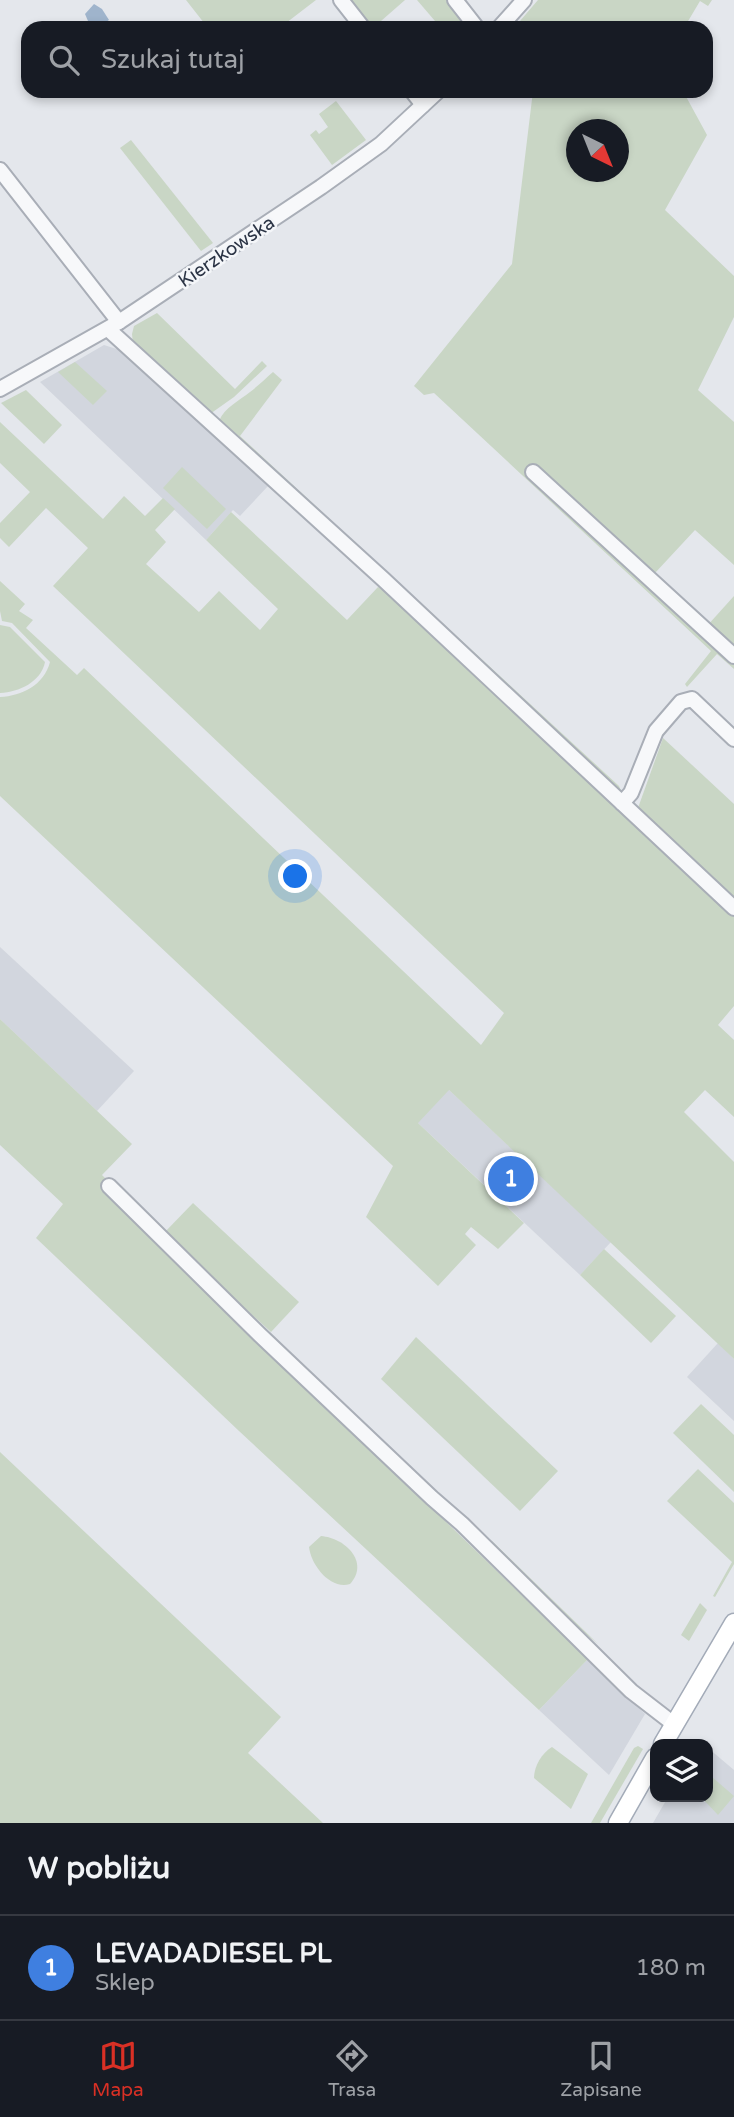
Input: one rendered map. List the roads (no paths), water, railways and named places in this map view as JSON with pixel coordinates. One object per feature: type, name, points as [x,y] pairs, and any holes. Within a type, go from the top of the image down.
[{"type":"main road","points":[[666,1739],[734,1623]]},
{"type":"main road","points":[[618,1823],[650,1767]]},
{"type":"street","points":[[341,0],[358,21]]},
{"type":"street","points":[[455,0],[472,21]]},
{"type":"street","points":[[505,21],[524,0]]},
{"type":"street","points":[[418,98],[423,105]]},
{"type":"street","name":"Kierzkowska","points":[[0,389],[113,325],[351,166],[390,136],[430,98]]},
{"type":"street","points":[[0,170],[113,325],[734,908]]},
{"type":"street","points":[[533,472],[734,656]]},
{"type":"street","points":[[622,803],[631,793],[656,731],[681,702],[692,699],[734,739]]},
{"type":"street","points":[[108,1186],[260,1335],[462,1524],[631,1690],[675,1725]]},
{"type":"water","points":[[94,4],[102,9],[109,20],[88,21],[85,14]]},
{"type":"place","name":"LEVADADIESEL PL","points":[[511,1179]]}]
